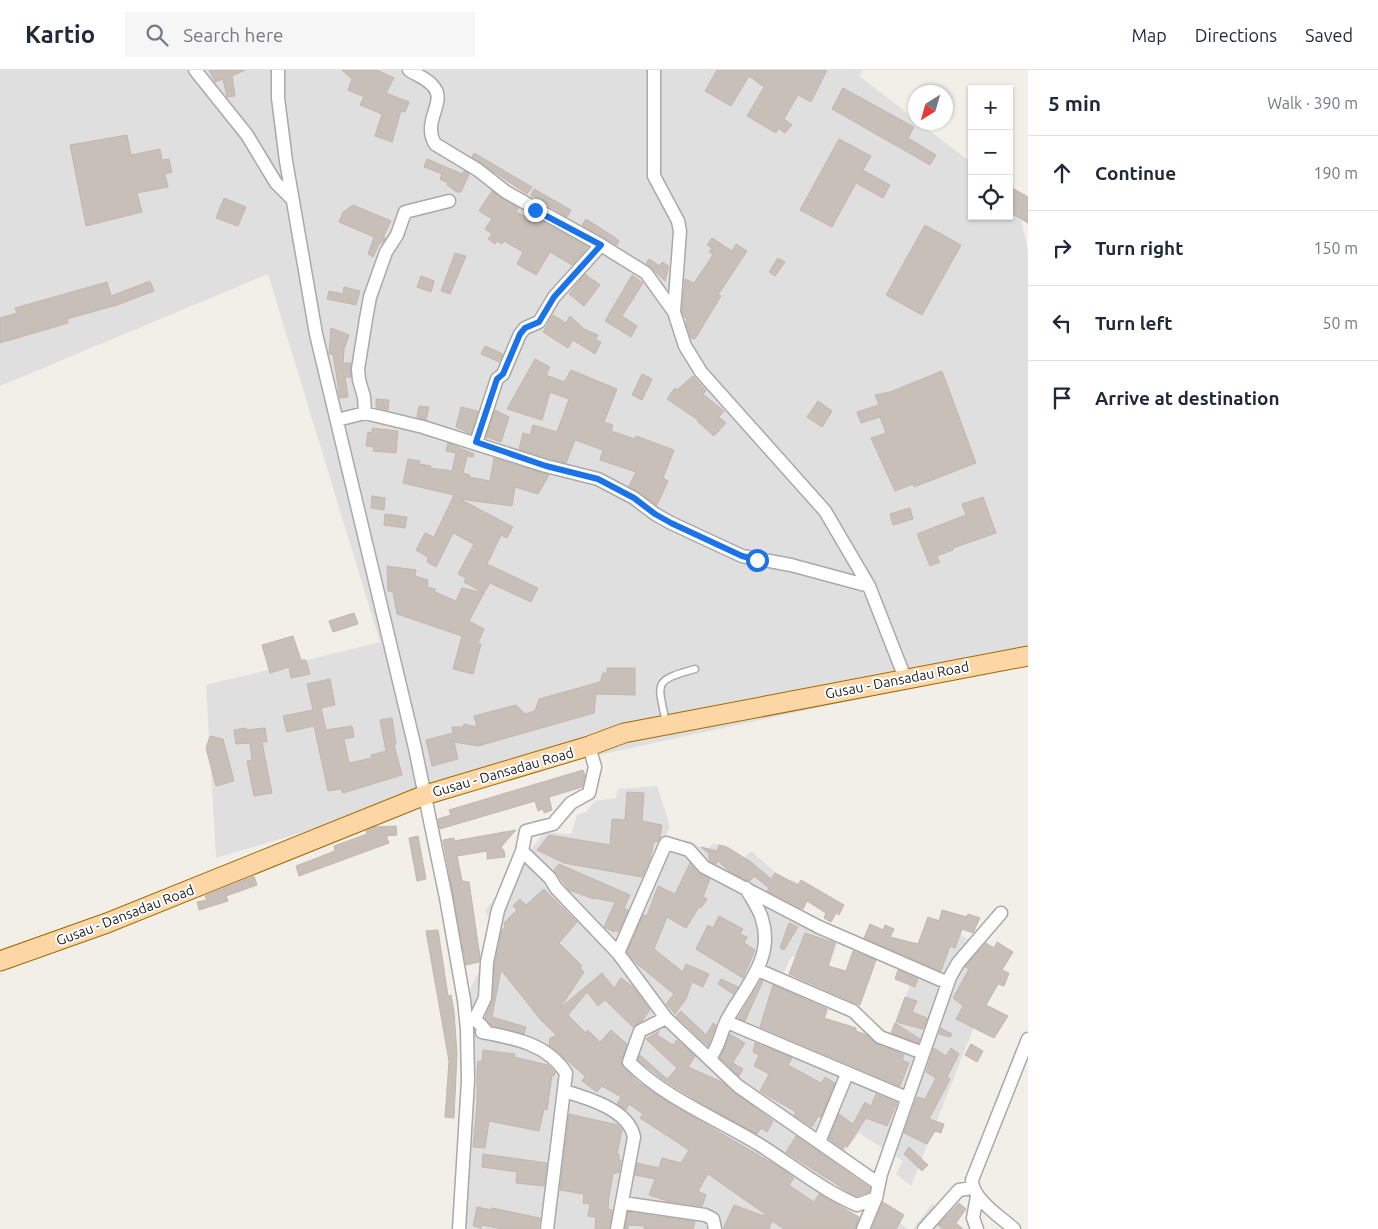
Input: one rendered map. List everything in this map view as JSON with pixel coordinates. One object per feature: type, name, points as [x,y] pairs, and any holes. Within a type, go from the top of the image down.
[{"type":"main road","name":"Gusau - Dansadau Road","points":[[0,961],[107,923],[425,795],[589,746],[624,733],[1028,656]]},
{"type":"street","points":[[195,70],[247,135],[276,183],[292,198]]},
{"type":"street","points":[[278,70],[278,98],[292,198],[316,334],[425,795],[446,898],[467,1029],[468,1081],[459,1229]]},
{"type":"street","points":[[408,70],[429,82],[438,94],[439,100],[430,125],[435,144],[478,170],[506,192],[535,210],[601,245],[646,273],[674,312],[684,346],[701,372],[825,511],[869,586],[905,678]]},
{"type":"street","points":[[654,70],[654,176],[678,220],[680,231],[674,312]]},
{"type":"street","points":[[365,413],[364,397],[359,380],[360,351],[370,297],[386,252],[397,235],[405,212],[449,201]]},
{"type":"street","points":[[476,442],[497,379],[503,374],[520,334],[525,328],[539,322],[554,297],[601,245]]},
{"type":"street","points":[[337,420],[365,413],[476,442],[546,466],[598,479],[634,498],[655,514],[671,523],[742,556],[791,565],[869,586]]},
{"type":"street","points":[[488,1033],[475,1018],[485,998],[487,962],[498,910],[522,852],[526,831],[553,824],[571,803],[589,793],[595,768],[589,746]]},
{"type":"street","points":[[618,953],[666,843],[688,850],[704,867],[819,926],[948,983]]},
{"type":"street","points":[[522,852],[550,878],[556,888],[618,953],[666,1018],[738,1086],[879,1184]]},
{"type":"street","points":[[710,1058],[720,1045],[727,1022],[758,970],[766,948],[762,917],[746,888]]},
{"type":"street","points":[[863,1229],[876,1198],[907,1098],[948,983],[958,963],[1001,912]]},
{"type":"street","points":[[758,970],[853,1011],[880,1037],[923,1053]]},
{"type":"street","points":[[666,1018],[640,1031],[631,1053],[629,1062],[648,1080],[760,1145],[838,1197],[857,1205],[876,1198]]},
{"type":"street","points":[[727,1022],[907,1098]]},
{"type":"street","points":[[467,1029],[518,1038],[556,1058],[566,1073],[547,1229]]},
{"type":"street","points":[[977,1229],[974,1218],[975,1192],[972,1180],[988,1134],[1028,1038]]},
{"type":"street","points":[[819,1142],[847,1074]]},
{"type":"street","points":[[564,1091],[592,1100],[623,1118],[633,1130],[634,1137],[617,1229]]},
{"type":"street","points":[[924,1229],[948,1200],[959,1190],[975,1192],[1014,1229]]},
{"type":"street","points":[[623,1202],[705,1215],[713,1220],[715,1229]]},
{"type":"lane","points":[[666,725],[660,690],[661,684],[666,677],[695,669]]},
{"type":"shaded area","points":[[0,70],[863,70],[859,76],[908,114],[908,130],[928,130],[968,160],[968,220],[1013,220],[1013,195],[1016,197],[1028,251],[1028,662],[465,784],[216,858],[206,685],[380,642],[268,274],[0,386]]},
{"type":"shaded area","points":[[657,786],[670,826],[665,838],[690,841],[706,851],[714,843],[744,858],[751,851],[789,884],[793,880],[810,891],[795,918],[838,941],[828,971],[792,956],[776,986],[829,1010],[820,1030],[882,1056],[936,918],[1000,961],[911,1186],[896,1174],[903,1161],[859,1133],[846,1150],[821,1193],[860,1222],[871,1201],[908,1229],[455,1229],[467,995],[498,934],[485,911],[544,832],[571,834],[577,815],[586,812],[595,801],[616,798],[618,789]]},
{"type":"shaded area","points":[[932,1204],[954,1221],[947,1229],[913,1229]]},
{"type":"building","points":[[209,70],[245,70],[232,76],[235,96],[227,97],[223,79],[215,82]]},
{"type":"building","points":[[342,70],[377,70],[394,78],[386,93],[409,102],[405,112],[401,111],[392,142],[375,136],[382,114],[360,105],[364,97],[348,90],[352,79]]},
{"type":"building","points":[[717,70],[827,70],[811,102],[798,95],[784,119],[792,125],[785,133],[778,128],[776,133],[747,116],[764,87],[749,76],[731,106],[705,91]]},
{"type":"building","points":[[843,88],[908,124],[908,130],[912,130],[908,138],[936,155],[930,165],[832,109]]},
{"type":"building","points":[[127,135],[131,155],[160,149],[162,160],[169,159],[172,172],[165,174],[168,187],[137,193],[142,212],[86,226],[70,145]]},
{"type":"building","points":[[839,139],[871,156],[863,170],[890,185],[883,198],[856,183],[832,227],[800,210]]},
{"type":"building","points":[[474,153],[532,187],[527,194],[472,157]]},
{"type":"building","points":[[427,159],[462,174],[464,171],[469,174],[461,192],[457,192],[447,185],[448,183],[440,179],[442,174],[424,167]]},
{"type":"building","points":[[1013,188],[1028,197],[1028,223],[1013,214]]},
{"type":"building","points":[[534,189],[571,210],[567,217],[531,195]]},
{"type":"building","points":[[492,191],[519,208],[516,212],[536,222],[538,219],[588,247],[572,265],[550,252],[536,275],[517,264],[523,252],[504,241],[502,244],[497,241],[495,244],[488,239],[492,234],[485,229],[492,219],[479,211]]},
{"type":"building","points":[[224,198],[246,207],[238,226],[216,218]]},
{"type":"building","points":[[353,205],[391,221],[383,237],[385,237],[384,241],[379,244],[373,257],[368,254],[374,237],[339,222],[343,212]]},
{"type":"building","points":[[586,219],[619,241],[617,245],[582,225]]},
{"type":"building","points":[[925,225],[961,245],[922,315],[886,295]]},
{"type":"building","points":[[712,238],[732,251],[736,244],[747,251],[718,295],[721,296],[695,339],[691,338],[686,323],[687,318],[685,318],[682,311],[685,279],[694,283],[709,261],[713,254],[709,252],[712,248],[707,245]]},
{"type":"building","points":[[455,253],[466,256],[450,294],[441,291]]},
{"type":"building","points":[[778,258],[785,262],[775,276],[769,272]]},
{"type":"building","points":[[649,259],[660,266],[662,262],[669,266],[665,281],[646,263]]},
{"type":"building","points":[[585,274],[600,285],[584,306],[569,294]]},
{"type":"building","points":[[632,275],[643,283],[622,316],[637,326],[631,337],[605,321]]},
{"type":"building","points":[[421,276],[434,281],[431,292],[417,287]]},
{"type":"building","points":[[150,281],[154,291],[117,305],[67,319],[68,323],[0,343],[0,318],[17,313],[15,308],[107,282],[111,296]]},
{"type":"building","points":[[344,287],[360,291],[356,305],[327,299],[329,291],[343,294]]},
{"type":"building","points":[[553,315],[566,323],[570,316],[584,329],[598,335],[596,340],[601,342],[595,354],[573,340],[568,348],[543,332]]},
{"type":"building","points":[[331,328],[349,335],[344,349],[343,363],[351,363],[351,377],[345,377],[348,397],[340,398],[333,354],[329,354]]},
{"type":"building","points":[[485,346],[503,354],[499,362],[481,354]]},
{"type":"building","points":[[535,359],[550,367],[546,375],[564,382],[571,370],[617,389],[604,422],[613,425],[611,431],[635,439],[636,436],[674,450],[663,478],[668,481],[657,505],[629,486],[636,472],[600,460],[603,450],[575,440],[566,463],[519,449],[523,433],[530,435],[533,425],[557,432],[569,399],[550,392],[542,420],[507,409]]},
{"type":"building","points":[[942,371],[976,463],[914,487],[913,484],[895,491],[871,438],[886,433],[880,417],[861,423],[857,412],[879,405],[875,395],[890,392]]},
{"type":"building","points":[[642,374],[652,379],[642,400],[632,395]]},
{"type":"building","points":[[693,376],[706,391],[703,394],[724,411],[719,417],[726,423],[714,436],[698,420],[667,399],[675,388],[677,390]]},
{"type":"building","points":[[376,399],[389,400],[388,410],[376,407]]},
{"type":"building","points":[[818,401],[832,411],[822,427],[807,417]]},
{"type":"building","points":[[419,406],[429,407],[426,420],[417,417]]},
{"type":"building","points":[[461,407],[478,411],[471,434],[456,427]]},
{"type":"building","points":[[495,410],[509,417],[501,442],[486,437]]},
{"type":"building","points":[[372,428],[398,431],[396,453],[373,451],[374,447],[366,446],[368,432],[372,433]]},
{"type":"building","points":[[448,443],[474,454],[473,457],[467,456],[463,473],[470,475],[469,477],[490,481],[494,458],[549,475],[538,494],[515,487],[512,506],[460,499],[513,527],[507,538],[501,535],[487,564],[538,588],[531,602],[490,583],[484,593],[464,582],[466,578],[458,574],[474,544],[453,533],[436,567],[427,562],[428,557],[416,550],[425,533],[434,537],[454,495],[403,483],[408,459],[420,461],[419,464],[431,466],[430,468],[452,471],[456,453],[446,451]]},
{"type":"building","points":[[372,496],[385,498],[384,510],[371,508]]},
{"type":"building","points":[[983,497],[996,533],[939,555],[937,557],[940,562],[930,566],[917,534],[966,515],[962,504]]},
{"type":"building","points":[[910,508],[913,519],[893,525],[890,514]]},
{"type":"building","points":[[385,514],[407,517],[405,528],[384,525]]},
{"type":"building","points":[[387,566],[416,570],[415,576],[428,580],[427,587],[435,589],[435,592],[456,601],[462,588],[484,593],[469,621],[484,629],[478,643],[481,644],[473,674],[453,669],[462,636],[397,614],[393,592],[388,591]]},
{"type":"building","points":[[354,613],[358,624],[333,632],[329,621]]},
{"type":"building","points":[[293,636],[301,660],[306,660],[310,674],[291,678],[289,667],[270,673],[262,645]]},
{"type":"building","points":[[607,668],[635,668],[635,695],[596,694],[594,713],[478,746],[454,742],[458,759],[432,766],[426,740],[453,733],[452,727],[463,727],[464,724],[477,727],[474,716],[516,705],[525,714],[535,711],[539,699],[600,682],[603,673],[607,673]]},
{"type":"building","points":[[330,679],[335,705],[321,708],[326,730],[352,726],[354,737],[344,739],[349,763],[372,758],[371,755],[386,751],[380,720],[392,718],[396,744],[394,745],[402,775],[343,793],[341,789],[328,791],[314,726],[287,732],[283,716],[313,710],[307,684]]},
{"type":"building","points":[[246,728],[246,730],[265,728],[267,742],[262,742],[272,793],[254,796],[247,761],[252,760],[250,743],[236,744],[234,730]]},
{"type":"building","points":[[210,736],[223,739],[234,781],[216,786],[206,748]]},
{"type":"building","points":[[583,770],[585,775],[582,787],[549,797],[552,810],[544,813],[543,809],[538,811],[535,801],[440,829],[438,819],[451,815],[449,810]]},
{"type":"building","points":[[627,792],[644,793],[642,821],[662,825],[660,838],[657,842],[654,842],[650,859],[642,877],[564,863],[537,850],[549,835],[610,845],[612,819],[625,820]]},
{"type":"building","points":[[396,826],[397,835],[386,836],[389,843],[299,876],[296,866],[335,851],[334,846],[367,834],[366,831],[375,827]]},
{"type":"building","points":[[516,830],[501,847],[505,857],[487,859],[487,851],[457,856],[462,881],[469,882],[480,957],[479,962],[466,965],[443,840],[454,838],[454,841]]},
{"type":"building","points":[[418,836],[426,879],[417,881],[409,838]]},
{"type":"building","points":[[719,845],[727,847],[751,862],[771,879],[775,873],[798,885],[801,880],[844,905],[839,915],[836,913],[831,922],[824,918],[826,913],[807,901],[803,909],[767,891],[769,888],[754,876],[750,881],[746,880],[729,871],[718,861],[716,864],[709,860],[709,854],[701,847],[717,851]]},
{"type":"building","points":[[690,863],[698,873],[710,879],[703,897],[707,899],[701,908],[699,907],[686,928],[667,917],[654,949],[683,972],[686,964],[709,974],[703,987],[692,982],[686,999],[675,1014],[666,1004],[674,994],[637,964],[627,952],[643,915],[647,916],[658,886],[675,894]]},
{"type":"building","points":[[559,864],[630,895],[624,908],[628,910],[618,932],[604,927],[615,902],[594,899],[569,890],[554,870]]},
{"type":"building","points":[[254,876],[257,885],[226,896],[228,901],[199,910],[197,902],[207,900],[205,896]]},
{"type":"building","points":[[544,889],[577,922],[559,943],[582,966],[580,968],[584,972],[560,1008],[602,973],[614,988],[621,978],[633,987],[650,1010],[642,1021],[633,1027],[605,1000],[598,1006],[587,992],[568,1015],[586,1033],[588,1030],[600,1042],[611,1030],[627,1044],[621,1064],[638,1082],[671,1104],[779,1167],[794,1178],[789,1185],[814,1202],[819,1194],[859,1217],[855,1229],[784,1229],[772,1221],[769,1229],[723,1229],[734,1205],[764,1216],[765,1214],[708,1174],[698,1191],[706,1195],[702,1206],[667,1201],[649,1195],[655,1179],[635,1175],[637,1163],[659,1168],[662,1158],[681,1163],[689,1150],[640,1118],[643,1114],[629,1104],[626,1110],[617,1104],[621,1097],[602,1086],[597,1092],[582,1081],[585,1076],[549,1045],[550,1038],[556,1036],[555,1034],[540,1019],[501,970],[492,1017],[526,1027],[524,1034],[492,1026],[485,1018],[493,999],[495,963],[502,930],[505,927],[504,923],[517,910],[513,906],[520,899],[526,905]]},
{"type":"building","points":[[942,910],[967,917],[968,914],[980,918],[973,933],[962,929],[955,948],[950,946],[941,971],[864,938],[870,924],[883,930],[885,925],[894,929],[890,937],[918,944],[928,917],[939,921]]},
{"type":"building","points":[[719,916],[743,929],[740,934],[747,937],[744,943],[755,950],[743,978],[696,949],[708,925],[713,928]]},
{"type":"building","points":[[789,923],[798,927],[784,950],[780,948]]},
{"type":"building","points":[[438,930],[448,996],[451,995],[454,1012],[457,1054],[454,1118],[445,1117],[449,1061],[426,931]]},
{"type":"building","points":[[805,933],[835,943],[828,966],[846,971],[853,951],[876,960],[860,1005],[789,974]]},
{"type":"building","points":[[997,942],[1013,952],[1002,970],[1009,973],[1004,986],[998,984],[986,1005],[1008,1016],[994,1038],[956,1019],[963,1006],[953,998],[969,969],[965,967],[986,943],[994,948]]},
{"type":"building","points":[[898,970],[918,979],[915,987],[895,979]]},
{"type":"building","points":[[721,979],[738,987],[733,994],[718,984]]},
{"type":"building","points":[[761,980],[763,981],[745,1021],[738,1018]]},
{"type":"building","points":[[773,985],[827,1009],[824,1018],[856,1028],[856,1031],[867,1035],[877,1044],[904,1055],[902,1060],[909,1063],[900,1086],[760,1027]]},
{"type":"building","points":[[905,997],[917,1001],[912,1012],[927,1018],[923,1029],[896,1022]]},
{"type":"building","points":[[681,1011],[706,1035],[713,1023],[716,1025],[708,1046],[676,1016]]},
{"type":"building","points":[[895,1023],[920,1039],[918,1043],[891,1033]]},
{"type":"building","points":[[941,1028],[952,1034],[950,1037],[939,1034]]},
{"type":"building","points":[[659,1031],[657,1035],[673,1045],[677,1040],[695,1056],[688,1067],[722,1082],[773,1121],[767,1132],[761,1128],[757,1134],[696,1100],[664,1080],[638,1060],[640,1055],[667,1079],[677,1068],[646,1039]]},
{"type":"building","points":[[730,1034],[745,1043],[730,1067],[720,1058]]},
{"type":"building","points":[[755,1043],[792,1058],[788,1065],[821,1083],[825,1077],[835,1083],[821,1117],[818,1116],[812,1127],[794,1115],[796,1112],[760,1091],[769,1074],[754,1066],[759,1055],[753,1052]]},
{"type":"building","points":[[971,1044],[983,1051],[977,1062],[965,1055]]},
{"type":"building","points":[[934,1048],[946,1056],[951,1048],[959,1054],[947,1077],[950,1079],[929,1119],[944,1124],[941,1133],[935,1131],[927,1144],[904,1133],[917,1097],[925,1099],[936,1078],[926,1072]]},
{"type":"building","points":[[483,1050],[515,1054],[514,1057],[548,1065],[555,1072],[554,1076],[552,1075],[547,1110],[544,1109],[539,1131],[489,1121],[485,1148],[473,1147],[478,1061],[482,1062]]},
{"type":"building","points":[[733,1063],[743,1069],[739,1076],[730,1068]]},
{"type":"building","points":[[876,1094],[897,1103],[887,1126],[866,1118],[847,1147],[845,1145],[843,1149],[829,1139],[839,1114],[853,1124],[865,1102],[871,1106]]},
{"type":"building","points":[[569,1114],[618,1125],[622,1130],[617,1154],[619,1154],[619,1160],[621,1160],[619,1172],[613,1174],[609,1197],[608,1209],[612,1210],[609,1229],[595,1229],[596,1217],[588,1216],[590,1204],[583,1203],[584,1194],[560,1190]]},
{"type":"building","points":[[796,1136],[870,1188],[869,1192],[857,1196],[848,1192],[786,1152]]},
{"type":"building","points":[[909,1147],[928,1165],[922,1171],[904,1154]]},
{"type":"building","points":[[483,1154],[547,1163],[544,1186],[516,1183],[517,1172],[482,1167]]},
{"type":"building","points":[[883,1202],[904,1215],[896,1229],[872,1229]]},
{"type":"building","points":[[959,1203],[966,1209],[956,1223],[963,1229],[943,1229],[938,1225]]},
{"type":"building","points":[[477,1207],[492,1210],[492,1208],[540,1218],[538,1229],[502,1229],[482,1225],[481,1228],[473,1226]]},
{"type":"building","points":[[628,1212],[695,1222],[693,1229],[644,1229],[644,1226],[628,1225],[628,1229],[625,1229]]},
{"type":"route","points":[[535,210],[601,245],[554,297],[539,322],[525,328],[520,334],[503,374],[497,379],[495,390],[476,442],[546,466],[598,479],[634,498],[655,514],[671,523],[707,538],[742,556],[757,560]]}]
